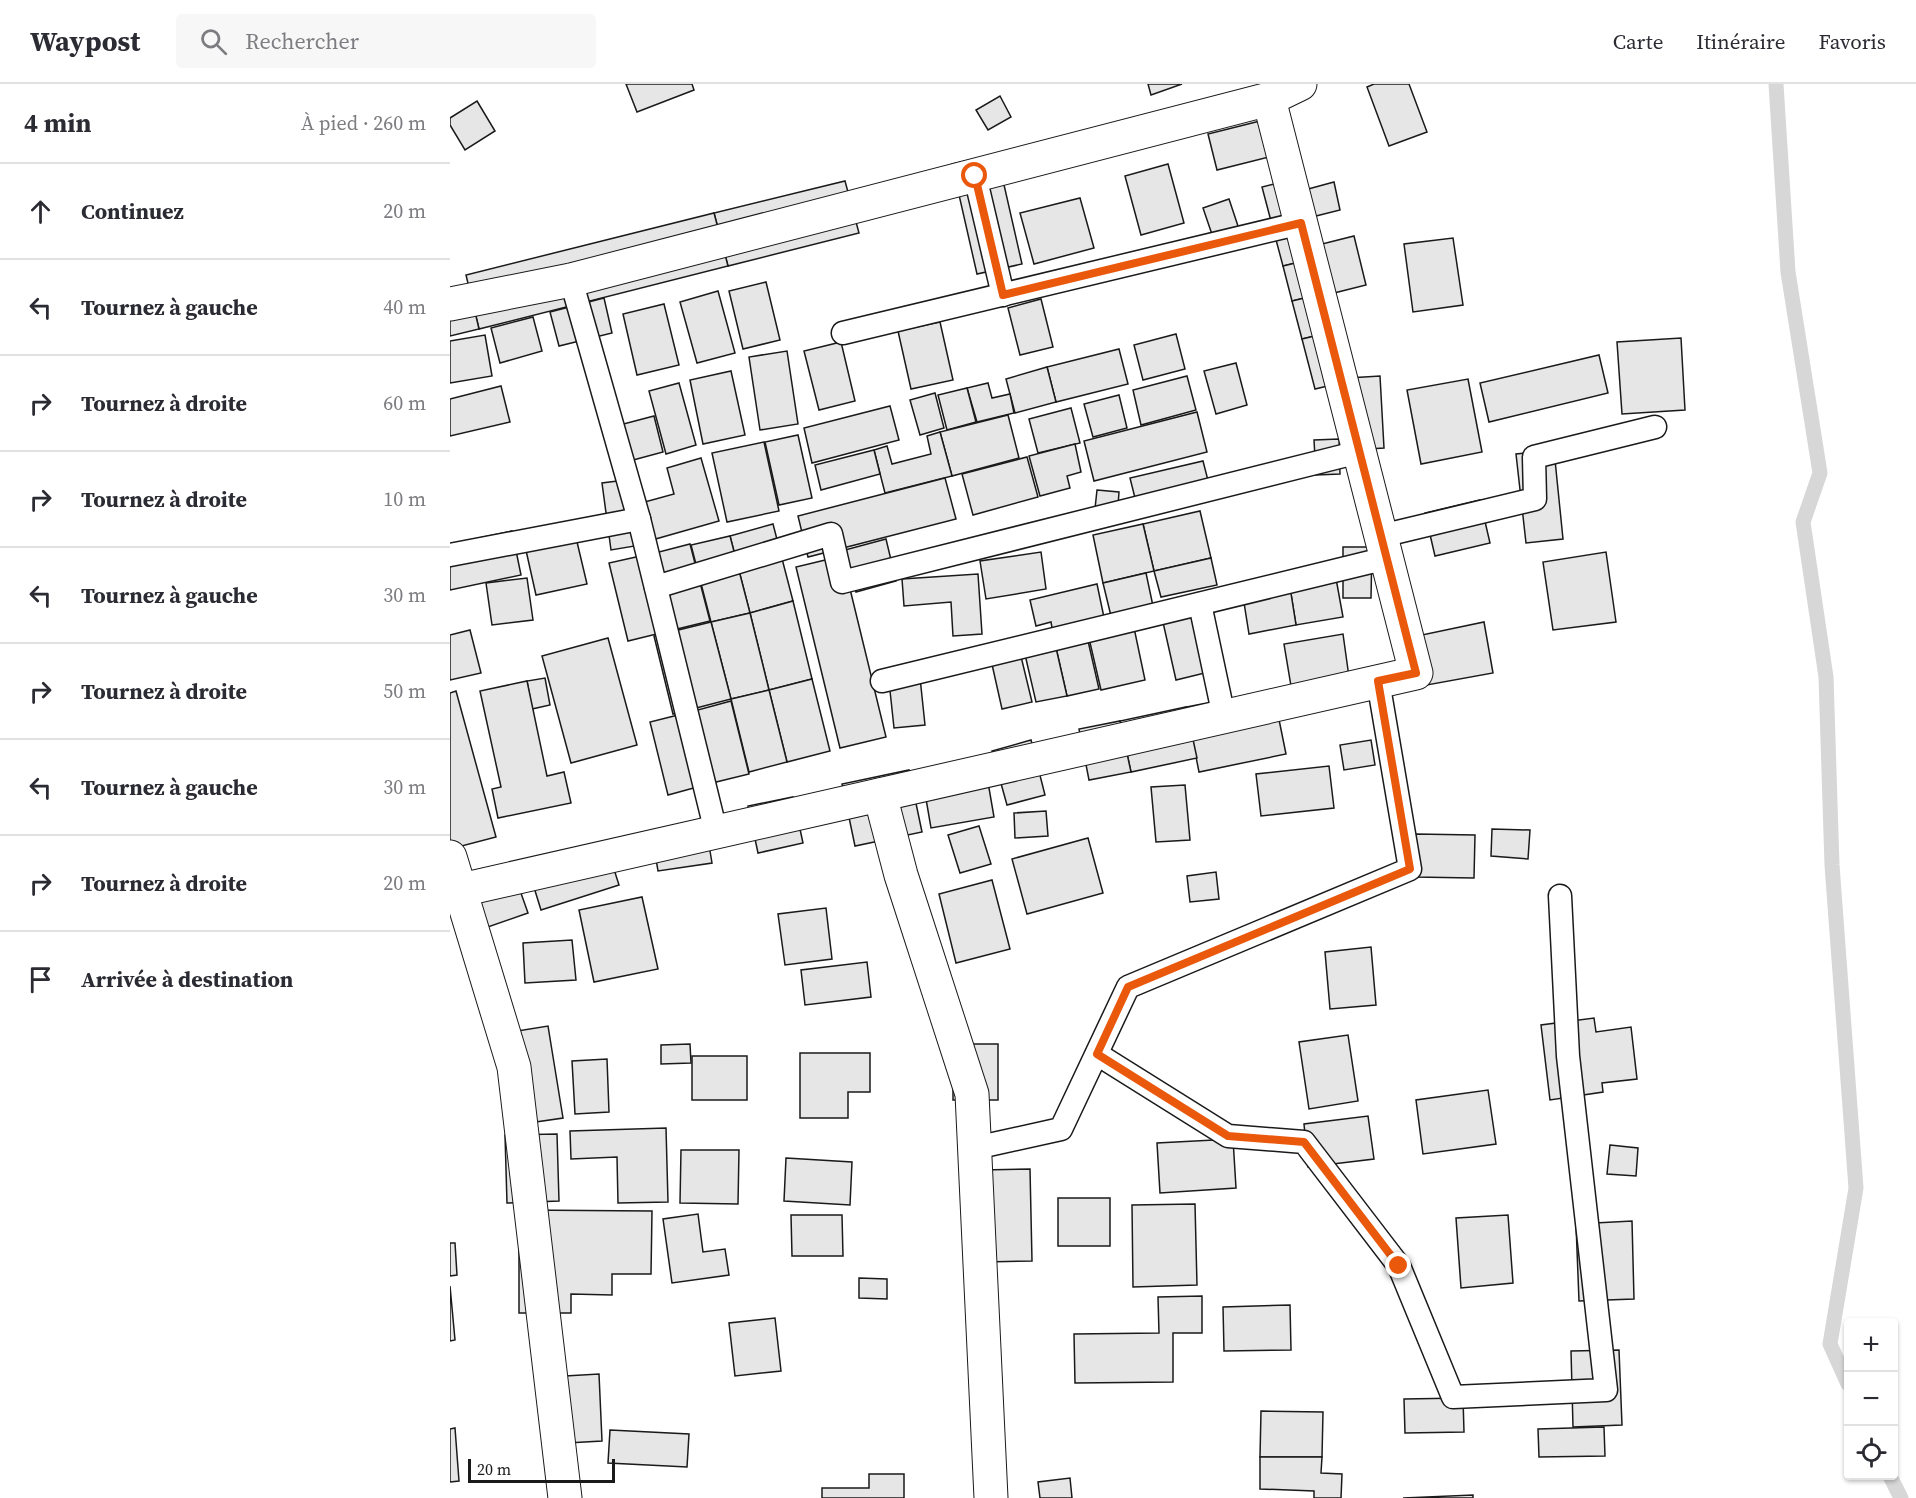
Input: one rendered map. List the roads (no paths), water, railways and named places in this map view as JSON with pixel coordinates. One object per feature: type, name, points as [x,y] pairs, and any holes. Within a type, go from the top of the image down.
[{"type":"street","points":[[450,303],[572,280],[1269,99],[1300,84]]},
{"type":"street","points":[[461,890],[1416,673],[1269,99]]},
{"type":"street","points":[[880,795],[901,875],[972,1094],[991,1498]]},
{"type":"street","points":[[450,857],[514,1067],[565,1498]]},
{"type":"lane","points":[[975,176],[1003,295]]},
{"type":"lane","points":[[843,333],[1301,223]]},
{"type":"lane","points":[[572,280],[639,519],[716,832]]},
{"type":"lane","points":[[882,681],[1200,604],[1535,499],[1534,457],[1654,427]]},
{"type":"lane","points":[[656,587],[831,534],[842,582],[1359,452]]},
{"type":"lane","points":[[450,555],[639,519]]},
{"type":"lane","points":[[1200,604],[1224,717]]},
{"type":"lane","points":[[975,1148],[1061,1129],[1128,987],[1410,869],[1378,681]]},
{"type":"lane","points":[[1097,1054],[1228,1136],[1304,1142],[1399,1266],[1453,1397],[1606,1390],[1568,1056],[1560,896]]},
{"type":"waterway","points":[[1776,84],[1788,272],[1820,473],[1803,522],[1826,677],[1832,865],[1856,1188],[1830,1344],[1844,1375]]},
{"type":"waterway","points":[[1892,1480],[1901,1498]]}]
